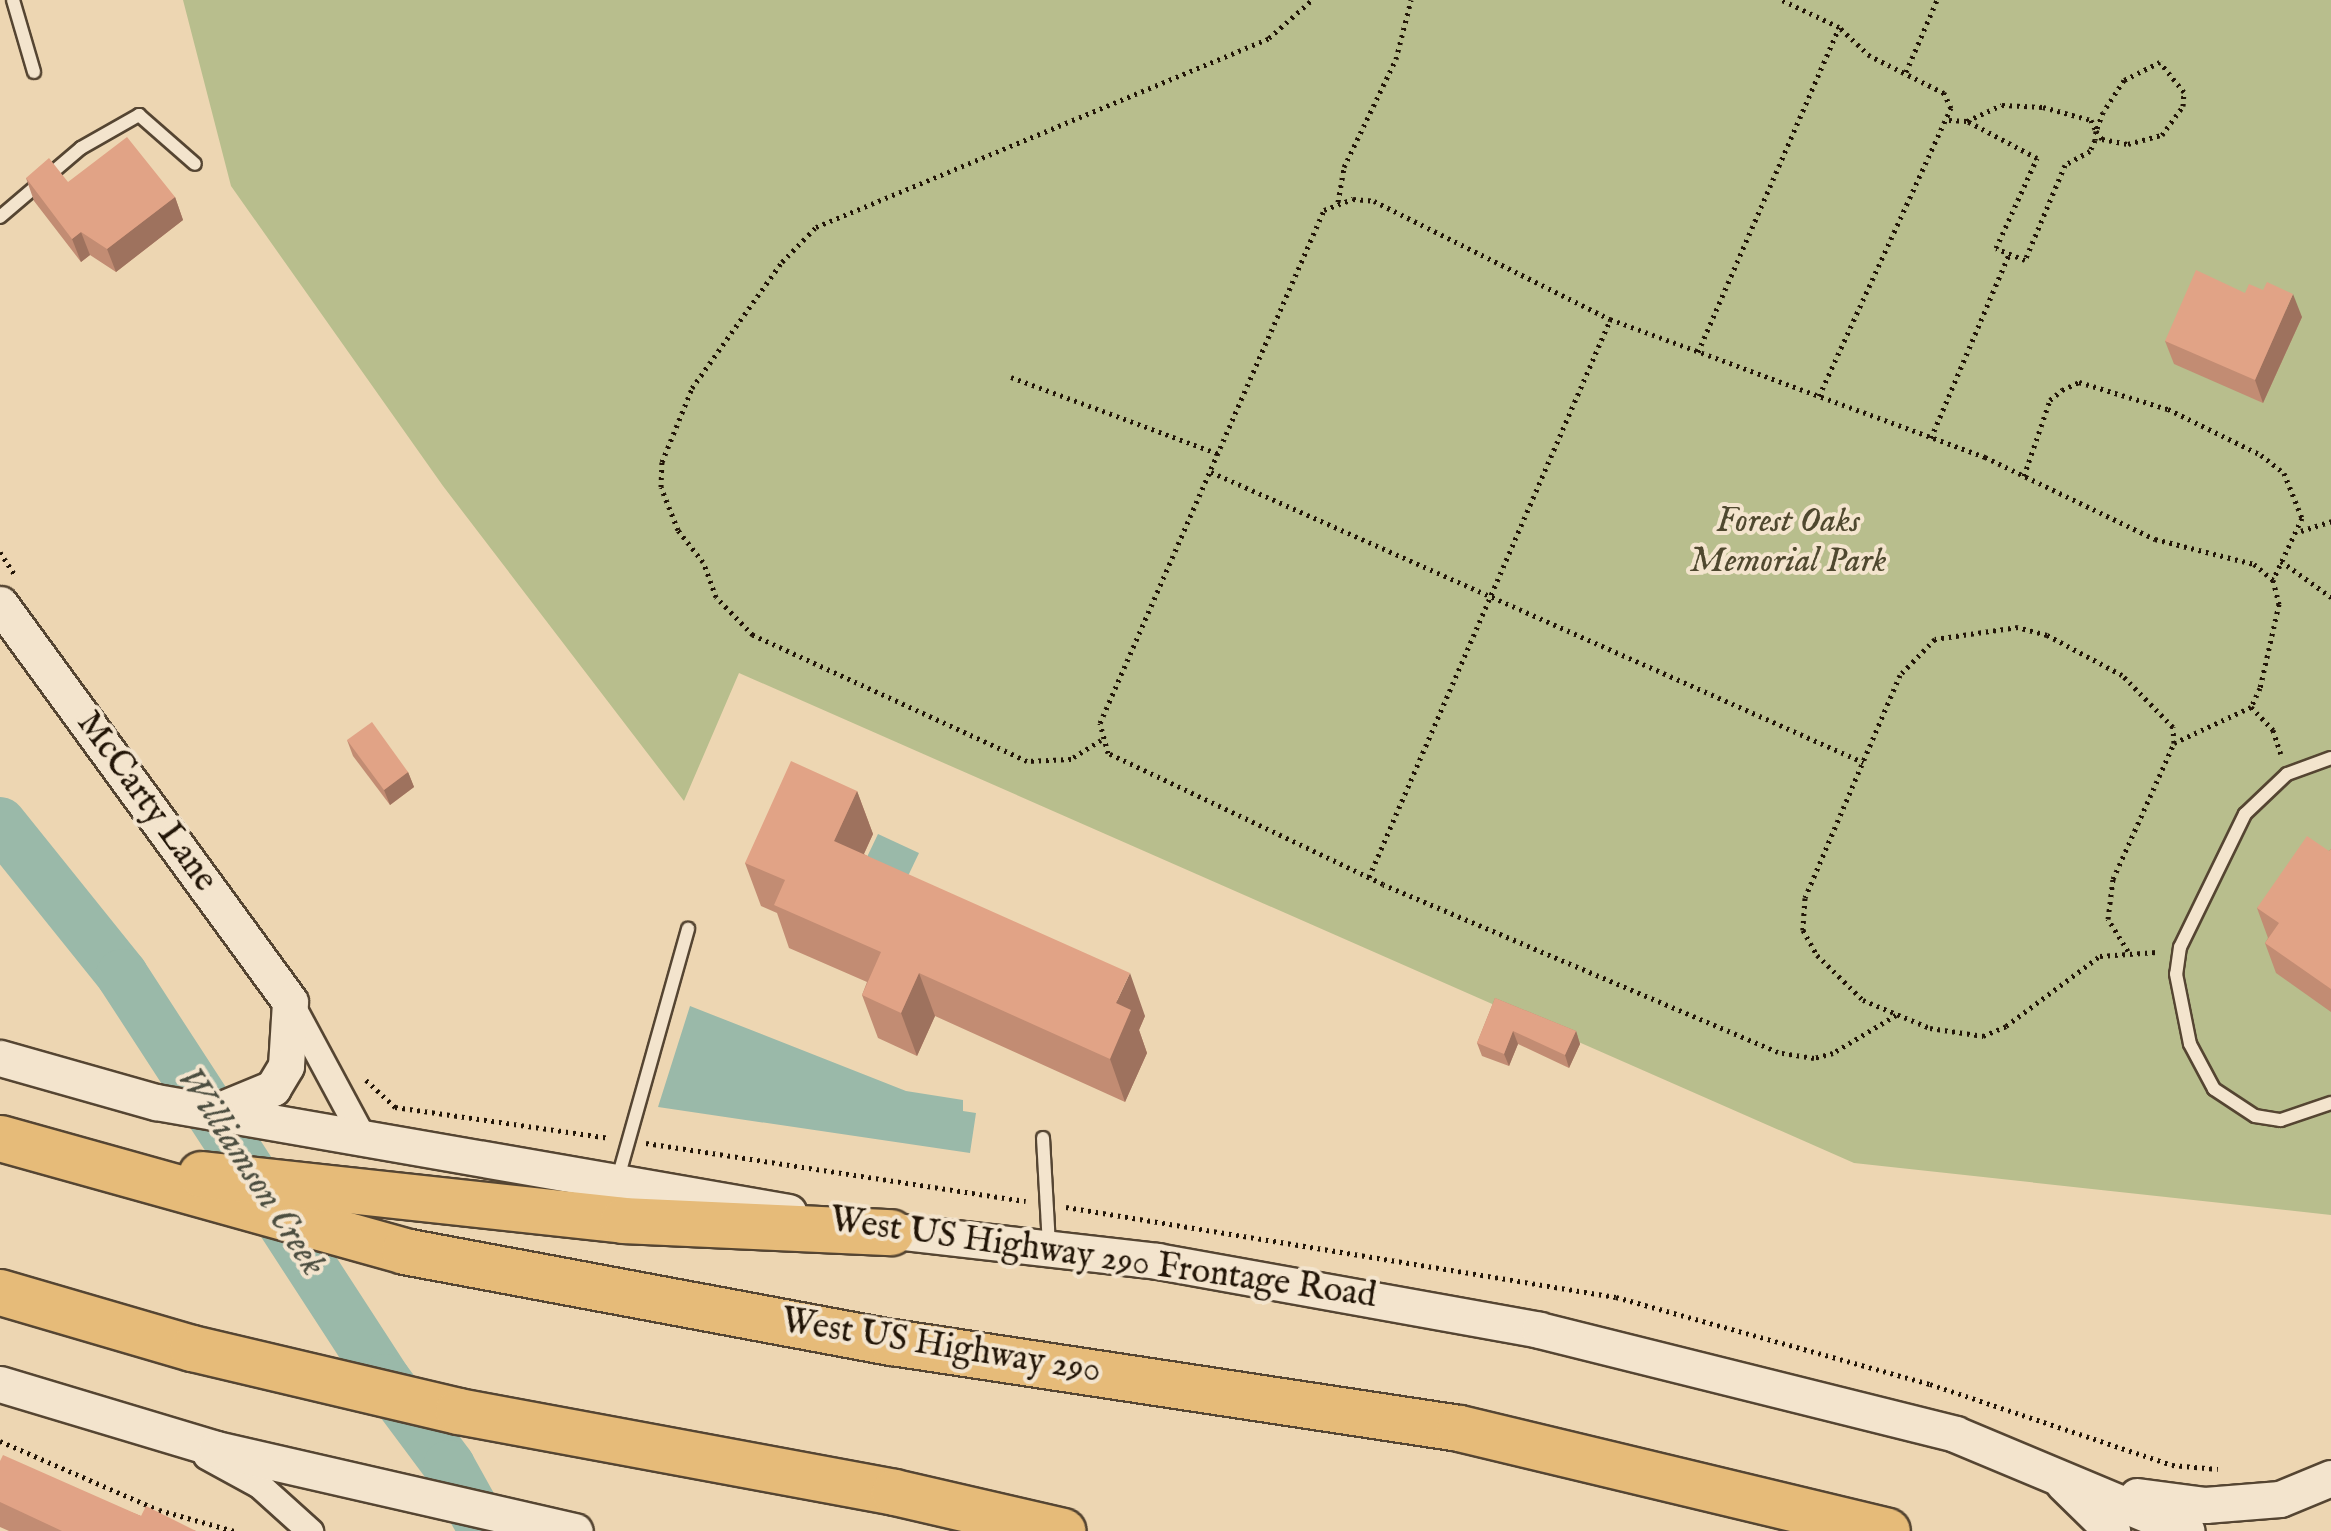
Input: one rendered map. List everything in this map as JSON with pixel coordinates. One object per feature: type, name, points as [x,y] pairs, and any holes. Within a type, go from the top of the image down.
[{"type":"highway","name":"West US Highway 290","points":[[0,1138],[76,1163],[404,1251],[892,1342],[1459,1428],[1887,1531]]},
{"type":"highway","points":[[76,1163],[360,1189],[623,1220],[891,1232]]},
{"type":"highway","points":[[0,1292],[192,1348],[458,1411],[894,1492],[1063,1531]]},
{"type":"main road","name":"McCarty Lane","points":[[0,604],[290,1002]]},
{"type":"main road","points":[[212,1111],[246,1104],[272,1088],[292,1040],[290,1002]]},
{"type":"main road","name":"West US Highway 290 Frontage Road","points":[[0,1058],[212,1111],[618,1178],[891,1232],[1157,1261],[1539,1330],[1955,1434],[2102,1492],[2187,1531]]},
{"type":"main road","points":[[0,1384],[166,1435],[575,1531]]},
{"type":"main road","points":[[2051,1472],[2112,1531]]},
{"type":"main road","points":[[2102,1492],[2205,1505],[2280,1499],[2331,1478]]},
{"type":"street","name":"McCarty Lane","points":[[290,1002],[361,1134]]},
{"type":"street","points":[[166,1435],[258,1485],[310,1531]]},
{"type":"lane","points":[[13,0],[34,72]]},
{"type":"lane","points":[[0,217],[81,148],[139,114],[195,164]]},
{"type":"lane","points":[[2331,758],[2287,774],[2245,814],[2180,947],[2176,974],[2200,1071],[2214,1089],[2255,1116],[2280,1120],[2331,1104]]},
{"type":"lane","points":[[618,1178],[688,929]]},
{"type":"lane","points":[[1043,1138],[1049,1248]]},
{"type":"path","points":[[1101,740],[1071,759],[1027,760],[752,635],[716,598],[703,562],[678,530],[661,487],[662,462],[692,388],[782,262],[816,227],[1269,38],[1312,0]]},
{"type":"path","points":[[1411,0],[1396,59],[1344,167],[1338,202],[1312,230],[1219,454],[1100,723],[1101,740],[1108,752],[1369,877],[1778,1052],[1814,1058],[1833,1054],[1896,1015]]},
{"type":"path","points":[[1782,0],[1838,26],[1856,46],[1944,94],[1949,120],[1820,396]]},
{"type":"path","points":[[1906,72],[1937,0]]},
{"type":"path","points":[[1698,352],[1838,26]]},
{"type":"path","points":[[1949,120],[1967,120],[2020,105],[2074,114],[2096,130],[2111,143],[2128,144],[2162,135],[2183,106],[2178,78],[2160,62],[2146,64],[2124,80],[2096,130],[2090,151],[2065,165],[2025,260],[1996,248],[2037,158],[1967,120]]},
{"type":"path","points":[[1338,202],[1374,202],[1610,320],[1931,438],[2024,476],[2114,523],[2254,564],[2273,580]]},
{"type":"path","points":[[1931,438],[2009,254]]},
{"type":"path","points":[[1369,877],[1610,320]]},
{"type":"path","points":[[1011,377],[1219,454]]},
{"type":"path","points":[[2024,476],[2050,400],[2079,382],[2132,395],[2262,454],[2284,473],[2298,498],[2298,533],[2273,580],[2276,627],[2251,707]]},
{"type":"path","points":[[1211,472],[1863,762]]},
{"type":"path","points":[[2298,533],[2331,521]]},
{"type":"path","points":[[2281,561],[2331,597]]},
{"type":"path","points":[[2128,951],[2108,919],[2113,879],[2174,743],[2173,727],[2151,700],[2081,649],[2018,627],[1988,628],[1936,639],[1900,675],[1805,898],[1804,930],[1836,978],[1896,1015],[1983,1036],[2006,1026],[2100,956],[2180,947]]},
{"type":"path","points":[[2174,743],[2194,728],[2251,707]]},
{"type":"path","points":[[2251,707],[2273,730],[2287,774]]},
{"type":"path","points":[[0,1441],[159,1510],[234,1531]]},
{"type":"green space","name":"Forest Oaks Memorial Park","points":[[183,0],[2331,0],[2331,1215],[1854,1163],[739,673],[684,801],[443,486],[231,186]]},
{"type":"shaded area","points":[[878,834],[919,853],[908,876],[867,857]]},
{"type":"shaded area","points":[[690,1006],[906,1091],[963,1100],[963,1111],[976,1113],[970,1153],[658,1107]]},
{"type":"building","points":[[127,137],[175,197],[107,249],[81,232],[72,239],[26,178],[49,158],[68,182]]},
{"type":"building","points":[[2196,270],[2245,293],[2249,284],[2263,290],[2267,282],[2293,294],[2255,380],[2165,341]]},
{"type":"building","points":[[372,722],[408,772],[384,790],[347,740]]},
{"type":"building","points":[[791,761],[857,791],[834,841],[1130,973],[1116,1003],[1131,1010],[1110,1059],[919,973],[901,1013],[862,995],[881,952],[774,905],[785,880],[745,863]]},
{"type":"building","points":[[2307,836],[2331,849],[2331,989],[2265,943],[2279,923],[2257,908]]},
{"type":"building","points":[[1495,998],[1576,1031],[1565,1055],[1513,1031],[1504,1054],[1477,1043]]},
{"type":"building","points":[[3,1455],[141,1516],[146,1506],[196,1531],[62,1531],[0,1502]]},
{"type":"waterway","name":"Williamson Creek","points":[[0,823],[122,975],[385,1380],[449,1466],[485,1531]]}]
